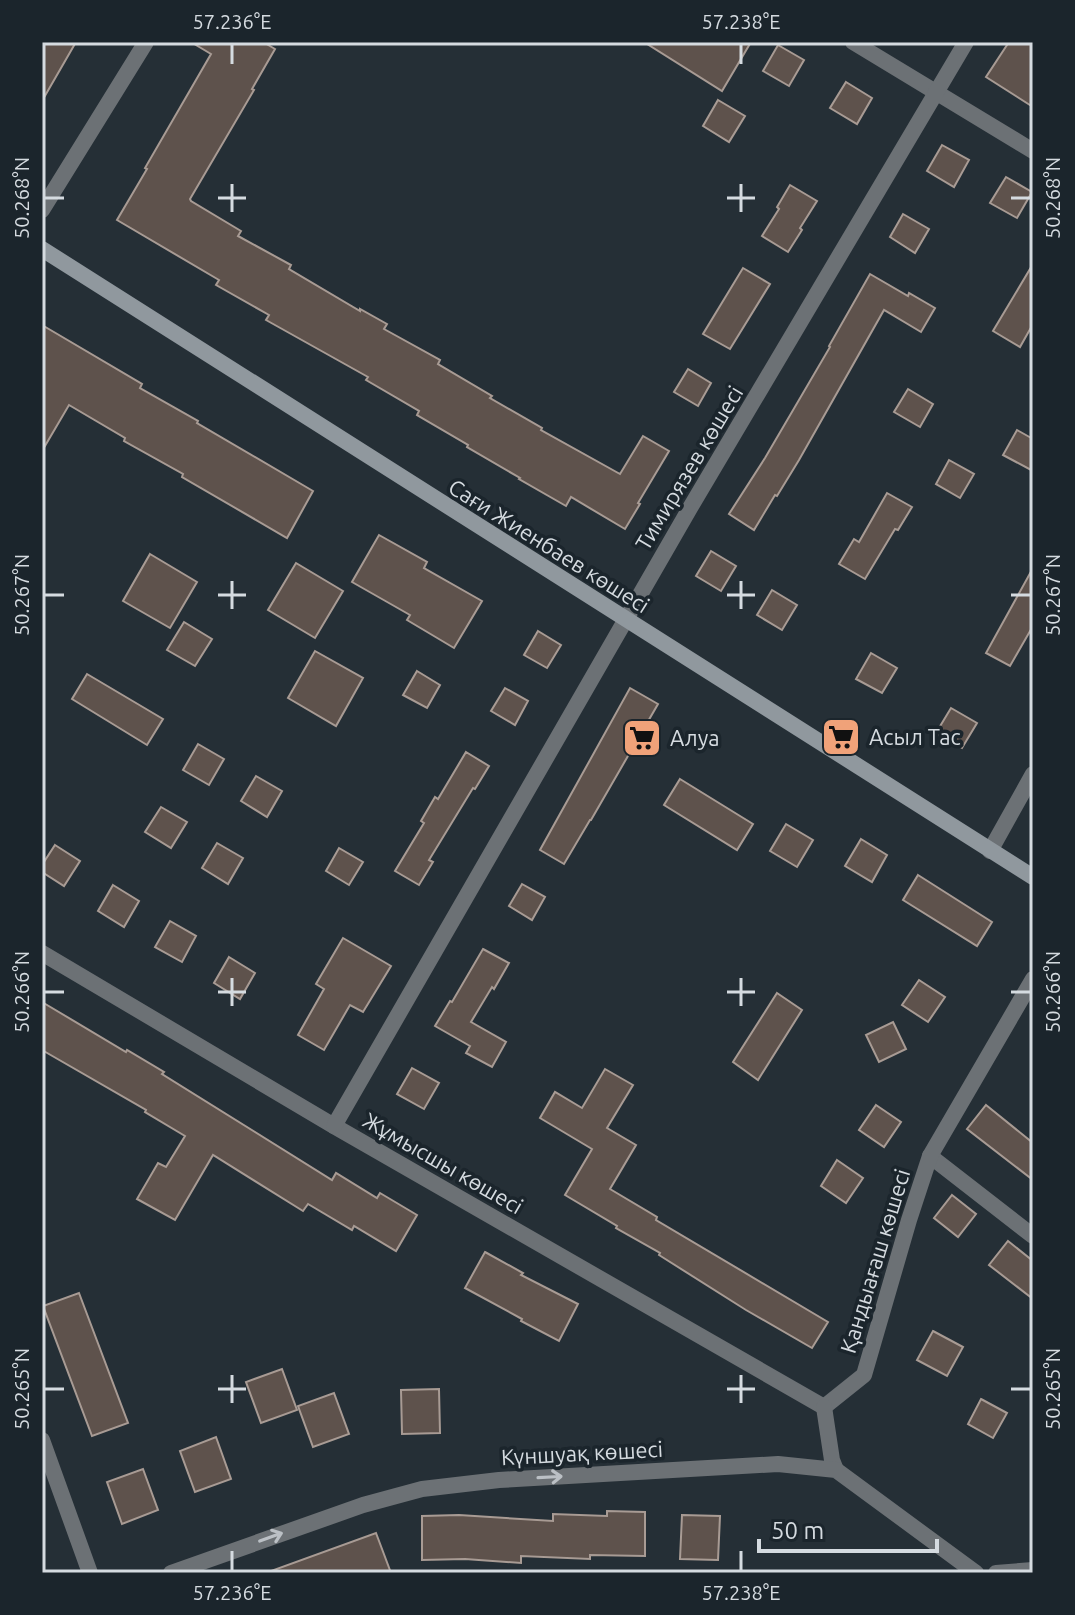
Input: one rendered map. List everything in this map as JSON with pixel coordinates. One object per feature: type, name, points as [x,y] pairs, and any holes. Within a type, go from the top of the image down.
[{"type":"main road","name":"Сағи Жиенбаев көшесі","points":[[42,249],[1033,877]]},
{"type":"street","points":[[42,210],[146,42]]},
{"type":"street","points":[[853,42],[1033,151]]},
{"type":"street","name":"Тимирязев көшесі","points":[[334,1126],[625,620],[966,42]]},
{"type":"street","points":[[990,851],[1033,774]]},
{"type":"street","name":"Жұмысшы көшесі","points":[[42,953],[334,1126],[824,1407]]},
{"type":"street","name":"Қандыағаш көшесі","points":[[824,1407],[864,1375],[930,1156],[1033,979]]},
{"type":"street","name":"Қандыағаш көшесі","points":[[930,1156],[1033,1236]]},
{"type":"street","points":[[824,1407],[836,1470],[976,1573]]},
{"type":"street","points":[[42,1440],[90,1573]]},
{"type":"street","name":"Күншуақ көшесі","points":[[171,1573],[363,1505],[422,1489],[499,1480],[778,1464],[836,1470]]},
{"type":"street","points":[[996,1573],[1033,1570]]},
{"type":"building","points":[[42,42],[76,42],[42,101]]},
{"type":"building","points":[[191,42],[263,42],[275,49],[191,201],[241,231],[238,236],[291,265],[289,269],[387,324],[384,329],[440,360],[438,364],[492,396],[490,398],[620,474],[643,436],[669,451],[625,529],[571,497],[566,506],[519,479],[417,415],[419,411],[366,380],[368,377],[266,320],[269,315],[216,285],[219,280],[117,220],[211,54]]},
{"type":"building","points":[[644,42],[751,42],[722,91]]},
{"type":"building","points":[[1009,42],[1033,42],[1033,107],[986,77]]},
{"type":"building","points":[[778,45],[804,60],[789,86],[763,71]]},
{"type":"building","points":[[846,82],[872,98],[857,124],[830,108]]},
{"type":"building","points":[[718,100],[745,116],[729,142],[703,126]]},
{"type":"building","points":[[942,145],[969,160],[954,187],[927,171]]},
{"type":"building","points":[[1006,177],[1032,192],[1017,218],[990,203]]},
{"type":"building","points":[[790,185],[817,201],[788,252],[762,236]]},
{"type":"building","points":[[903,214],[929,229],[915,253],[890,237]]},
{"type":"building","points":[[1033,264],[1033,324],[1020,347],[993,331]]},
{"type":"building","points":[[743,268],[770,284],[730,349],[703,334]]},
{"type":"building","points":[[870,274],[935,308],[921,332],[884,310],[799,460],[754,530],[729,514],[765,458]]},
{"type":"building","points":[[42,325],[142,384],[140,388],[197,423],[313,491],[287,538],[182,477],[183,474],[69,405],[42,451]]},
{"type":"building","points":[[688,369],[711,383],[698,406],[674,392]]},
{"type":"building","points":[[908,389],[933,404],[920,427],[894,412]]},
{"type":"building","points":[[1017,430],[1033,439],[1033,471],[1003,455]]},
{"type":"building","points":[[949,460],[974,474],[960,498],[936,484]]},
{"type":"building","points":[[887,493],[912,507],[865,579],[839,564],[854,539],[859,542]]},
{"type":"building","points":[[379,535],[427,562],[424,568],[482,601],[454,648],[407,620],[410,615],[352,582]]},
{"type":"building","points":[[711,551],[736,566],[721,591],[696,576]]},
{"type":"building","points":[[150,554],[197,582],[170,628],[123,601]]},
{"type":"building","points":[[296,563],[343,591],[315,638],[268,610]]},
{"type":"building","points":[[1033,568],[1033,626],[1010,666],[986,653]]},
{"type":"building","points":[[772,590],[797,605],[782,630],[757,615]]},
{"type":"building","points":[[184,622],[212,639],[195,666],[167,650]]},
{"type":"building","points":[[538,631],[561,645],[547,668],[524,655]]},
{"type":"building","points":[[315,651],[363,678],[336,726],[288,698]]},
{"type":"building","points":[[871,653],[897,668],[882,693],[856,679]]},
{"type":"building","points":[[417,671],[440,685],[427,708],[403,695]]},
{"type":"building","points":[[87,674],[163,719],[147,745],[72,699]]},
{"type":"building","points":[[505,688],[528,701],[515,725],[491,711]]},
{"type":"building","points":[[630,688],[658,704],[564,864],[540,850]]},
{"type":"building","points":[[951,708],[977,723],[962,748],[936,733]]},
{"type":"building","points":[[198,744],[224,759],[209,785],[183,770]]},
{"type":"building","points":[[466,752],[489,766],[429,860],[433,862],[419,885],[395,871],[424,823],[421,821],[435,797],[438,799]]},
{"type":"building","points":[[256,776],[282,791],[267,817],[241,801]]},
{"type":"building","points":[[680,779],[753,824],[737,850],[664,805]]},
{"type":"building","points":[[161,807],[187,822],[171,848],[145,832]]},
{"type":"building","points":[[786,824],[813,840],[797,867],[770,851]]},
{"type":"building","points":[[861,839],[887,855],[872,882],[845,866]]},
{"type":"building","points":[[217,843],[243,858],[228,884],[202,868]]},
{"type":"building","points":[[55,845],[80,861],[64,886],[42,872],[42,865]]},
{"type":"building","points":[[339,848],[363,862],[349,885],[326,871]]},
{"type":"building","points":[[918,875],[992,922],[977,946],[903,900]]},
{"type":"building","points":[[522,884],[545,897],[532,920],[509,906]]},
{"type":"building","points":[[113,885],[139,901],[124,927],[98,911]]},
{"type":"building","points":[[170,921],[196,936],[182,962],[155,947]]},
{"type":"building","points":[[343,938],[391,966],[363,1012],[350,1005],[324,1050],[298,1035],[324,989],[316,984]]},
{"type":"building","points":[[483,949],[509,963],[471,1022],[506,1042],[492,1067],[466,1053],[470,1046],[435,1026]]},
{"type":"building","points":[[229,957],[255,973],[240,999],[214,983]]},
{"type":"building","points":[[919,980],[945,997],[928,1022],[902,1005]]},
{"type":"building","points":[[777,993],[802,1010],[758,1080],[733,1062]]},
{"type":"building","points":[[42,1002],[164,1072],[162,1074],[332,1180],[336,1173],[377,1198],[380,1193],[417,1215],[396,1251],[308,1204],[303,1211],[213,1155],[175,1220],[137,1199],[158,1163],[166,1167],[185,1136],[42,1050]]},
{"type":"building","points":[[893,1022],[906,1049],[879,1062],[866,1035]]},
{"type":"building","points":[[412,1068],[439,1083],[424,1109],[397,1094]]},
{"type":"building","points":[[605,1069],[633,1085],[607,1128],[636,1145],[610,1189],[657,1217],[656,1220],[828,1322],[812,1348],[746,1310],[565,1195],[592,1149],[540,1118],[555,1092],[582,1108]]},
{"type":"building","points":[[876,1105],[901,1122],[884,1147],[859,1130]]},
{"type":"building","points":[[986,1105],[1033,1143],[1033,1180],[967,1129]]},
{"type":"building","points":[[837,1160],[863,1178],[846,1203],[821,1186]]},
{"type":"building","points":[[952,1195],[976,1214],[958,1237],[934,1218]]},
{"type":"building","points":[[1008,1241],[1033,1261],[1033,1299],[989,1265]]},
{"type":"building","points":[[485,1252],[523,1273],[521,1275],[578,1304],[559,1341],[465,1288]]},
{"type":"building","points":[[79,1293],[128,1423],[92,1436],[43,1306]]},
{"type":"building","points":[[933,1331],[963,1347],[947,1376],[917,1360]]},
{"type":"building","points":[[282,1369],[297,1410],[261,1423],[246,1382]]},
{"type":"building","points":[[439,1389],[440,1433],[402,1434],[401,1390]]},
{"type":"building","points":[[334,1393],[349,1434],[313,1447],[298,1406]]},
{"type":"building","points":[[981,1399],[1007,1413],[993,1438],[968,1424]]},
{"type":"building","points":[[216,1437],[231,1479],[195,1492],[180,1451]]},
{"type":"building","points":[[143,1469],[158,1510],[122,1524],[107,1482]]},
{"type":"building","points":[[607,1511],[645,1512],[645,1556],[590,1555],[590,1559],[521,1556],[521,1563],[422,1560],[422,1516],[459,1515],[553,1521],[553,1514],[607,1516]]},
{"type":"building","points":[[682,1515],[720,1516],[718,1560],[680,1559]]},
{"type":"building","points":[[376,1533],[391,1573],[271,1571]]},
{"type":"place","name":"Асыл Тас","points":[[841,737]]},
{"type":"place","name":"Алуа","points":[[642,738]]}]
